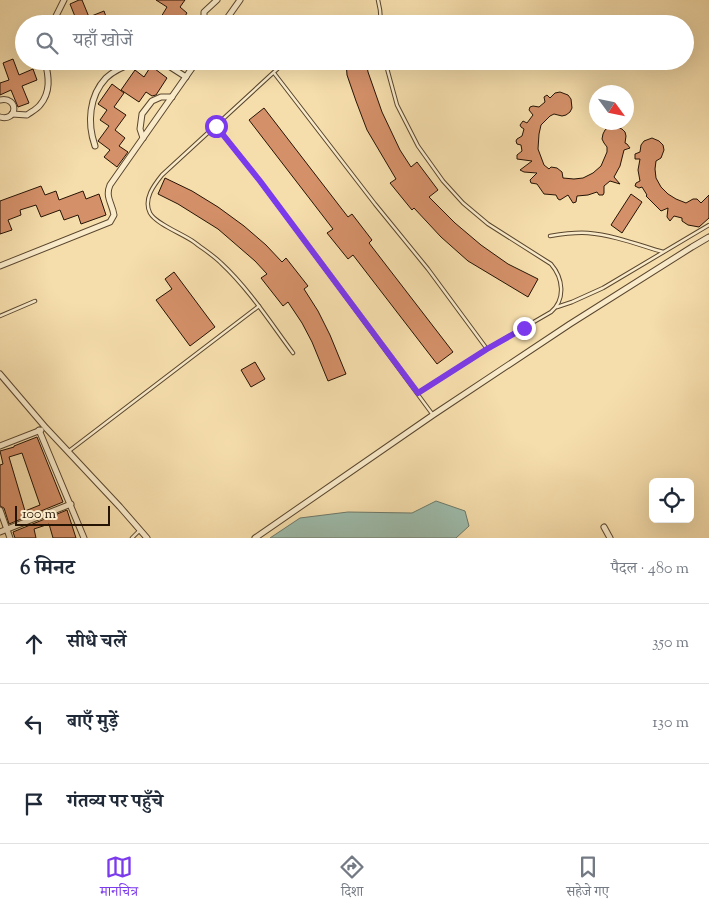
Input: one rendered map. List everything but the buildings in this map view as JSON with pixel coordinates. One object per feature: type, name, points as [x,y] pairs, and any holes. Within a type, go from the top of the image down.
[{"type":"street","points":[[56,15],[64,0]]},
{"type":"street","points":[[204,15],[204,12],[216,0]]},
{"type":"street","points":[[229,15],[240,0]]},
{"type":"street","points":[[12,114],[26,115],[40,105],[48,90],[47,70]]},
{"type":"street","points":[[95,146],[91,135],[91,109],[96,90],[106,78],[117,70]]},
{"type":"street","points":[[175,70],[186,77]]},
{"type":"street","points":[[0,266],[110,222],[114,215],[108,196],[110,185],[191,70]]},
{"type":"street","points":[[143,138],[140,120],[146,108],[157,98],[172,98]]},
{"type":"street","points":[[0,100],[6,99],[11,102],[14,108],[12,114],[7,118],[0,117]]},
{"type":"street","points":[[255,538],[433,415],[570,324],[709,237]]},
{"type":"street","points":[[0,374],[46,428],[147,538]]},
{"type":"street","points":[[0,446],[46,428]]},
{"type":"street","points":[[39,430],[84,538]]},
{"type":"street","points":[[0,532],[71,504]]},
{"type":"street","points":[[0,510],[10,538]]},
{"type":"street","points":[[604,526],[610,538]]},
{"type":"lane","points":[[378,0],[380,15]]},
{"type":"lane","points":[[277,70],[162,175],[151,189],[148,207],[153,217],[190,240],[221,263],[248,292],[293,353]]},
{"type":"lane","points":[[387,70],[397,105],[418,146],[443,181],[463,203],[488,224],[552,264],[557,270],[561,280],[560,301],[557,307]]},
{"type":"lane","points":[[274,73],[375,204],[428,269],[487,349]]},
{"type":"lane","points":[[216,126],[282,210],[433,415]]},
{"type":"lane","points":[[418,393],[557,307],[603,288],[709,225]]},
{"type":"lane","points":[[550,236],[588,233],[663,252]]},
{"type":"lane","points":[[0,316],[35,300]]},
{"type":"lane","points":[[68,452],[258,306]]},
{"type":"lane","points":[[132,538],[140,530]]},
{"type":"shaded area","points":[[436,501],[465,511],[469,526],[456,538],[270,538],[300,518],[348,512],[412,513]]},
{"type":"route","points":[[216,126],[260,181],[418,393],[524,328]]}]
